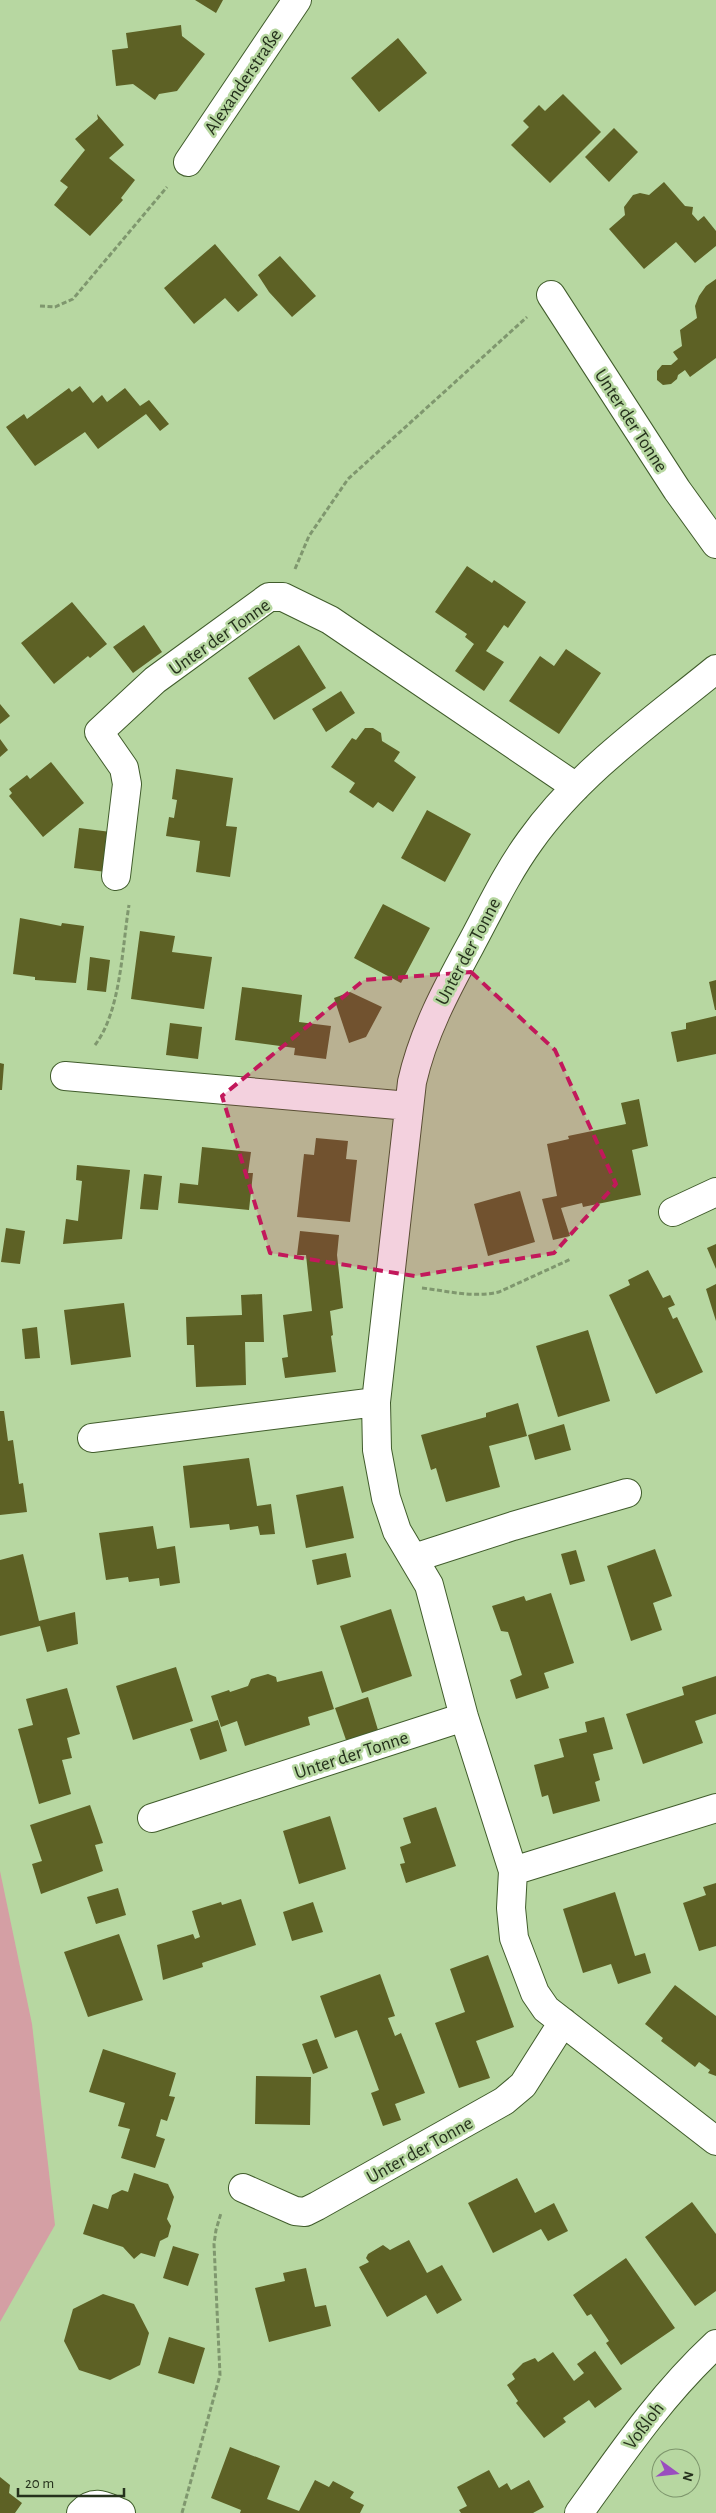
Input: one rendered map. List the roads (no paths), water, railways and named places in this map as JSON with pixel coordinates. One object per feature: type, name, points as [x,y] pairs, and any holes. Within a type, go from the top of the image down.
[{"type":"street","name":"Alexanderstraße","points":[[188,162],[297,0]]},
{"type":"street","name":"Unter der Tonne","points":[[551,294],[677,490],[716,544]]},
{"type":"street","name":"Unter der Tonne","points":[[116,876],[127,784],[124,768],[99,732],[156,680],[269,597],[283,597],[330,620],[576,787]]},
{"type":"street","name":"Unter der Tonne","points":[[716,669],[576,787],[531,839],[514,865],[450,984],[421,1046],[412,1082],[376,1402],[377,1450],[386,1498],[397,1531],[429,1585],[464,1717],[513,1871],[511,1908],[514,1938],[540,2002],[546,2009],[716,2141]]},
{"type":"street","points":[[65,1076],[409,1106]]},
{"type":"street","points":[[673,1212],[716,1192]]},
{"type":"street","points":[[92,1438],[376,1402]]},
{"type":"street","points":[[414,1558],[513,1526],[627,1494]]},
{"type":"street","name":"Unter der Tonne","points":[[152,1818],[464,1717]]},
{"type":"street","points":[[513,1871],[716,1808]]},
{"type":"street","name":"Unter der Tonne","points":[[243,2188],[295,2211],[305,2212],[317,2206],[504,2101],[523,2084],[563,2022]]},
{"type":"street","name":"Voßloh","points":[[580,2513],[648,2418],[685,2372],[716,2344]]},
{"type":"street","points":[[82,2513],[88,2506],[99,2504],[122,2513]]}]
